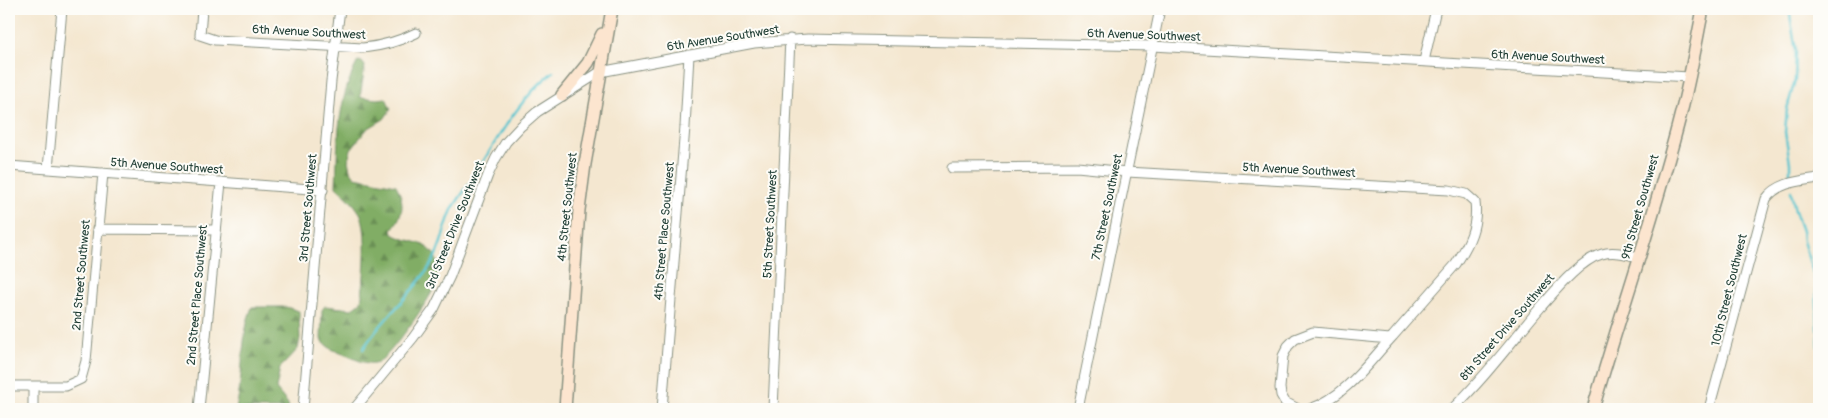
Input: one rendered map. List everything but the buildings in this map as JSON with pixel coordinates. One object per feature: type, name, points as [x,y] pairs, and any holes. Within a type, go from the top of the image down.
[{"type":"main road","name":"4th Street Southwest","points":[[565,409],[579,210],[600,72],[612,9]]},
{"type":"main road","points":[[562,95],[580,74],[593,54],[612,9]]},
{"type":"main road","name":"9th Street Southwest","points":[[1593,409],[1682,112],[1703,9]]},
{"type":"street","points":[[48,169],[62,9]]},
{"type":"street","name":"6th Avenue Southwest","points":[[202,9],[200,35],[215,40],[335,48],[363,48],[382,46],[416,33]]},
{"type":"street","name":"3rd Street Southwest","points":[[303,409],[340,9]]},
{"type":"street","name":"7th Street Southwest","points":[[1078,409],[1160,9]]},
{"type":"street","points":[[1424,61],[1436,9]]},
{"type":"street","name":"6th Avenue Southwest","points":[[600,72],[754,43],[808,38],[1153,46],[1689,77]]},
{"type":"street","name":"5th Street Southwest","points":[[773,409],[790,40]]},
{"type":"street","name":"4th Street Place Southwest","points":[[662,409],[686,127],[689,55]]},
{"type":"street","name":"3rd Street Drive Southwest","points":[[354,409],[413,338],[434,309],[450,276],[488,175],[506,142],[537,112],[600,72]]},
{"type":"street","name":"5th Avenue Southwest","points":[[9,166],[323,190]]},
{"type":"street","name":"5th Avenue Southwest","points":[[952,168],[1077,167],[1127,172],[1449,190],[1466,194],[1475,202],[1476,213],[1474,230],[1468,246],[1446,276],[1390,338],[1371,363],[1328,401],[1310,409]]},
{"type":"street","name":"2nd Street Southwest","points":[[33,387],[66,386],[81,379],[86,361],[103,173]]},
{"type":"street","name":"10th Street Southwest","points":[[1710,409],[1766,199],[1774,190],[1784,185],[1819,178]]},
{"type":"street","name":"2nd Street Place Southwest","points":[[199,409],[221,182]]},
{"type":"street","points":[[98,229],[216,230]]},
{"type":"street","name":"8th Street Drive Southwest","points":[[1452,409],[1482,378],[1566,278],[1603,253],[1613,252],[1640,257]]},
{"type":"street","points":[[1298,409],[1285,402],[1280,388],[1283,356],[1288,346],[1295,339],[1313,332],[1390,338]]},
{"type":"street","points":[[9,386],[33,387],[33,409]]},
{"type":"green space","points":[[358,61],[362,62],[365,66],[360,97],[386,98],[391,109],[384,119],[367,129],[351,149],[348,161],[350,170],[355,177],[396,185],[401,197],[402,208],[399,218],[392,229],[393,234],[403,239],[420,243],[429,249],[437,260],[438,269],[432,293],[418,314],[384,358],[374,363],[362,362],[335,351],[328,347],[321,339],[322,310],[325,306],[352,309],[361,302],[365,256],[363,221],[355,206],[336,187],[338,139],[342,107],[351,76]]},
{"type":"green space","points":[[252,307],[286,307],[299,311],[300,338],[298,349],[280,368],[276,389],[288,404],[289,409],[236,409],[246,330]]},
{"type":"waterway","points":[[1789,9],[1796,51],[1795,80],[1787,109],[1785,132],[1790,176]]},
{"type":"waterway","points":[[363,349],[430,266],[452,210],[509,120],[529,95],[553,72]]},
{"type":"waterway","points":[[1791,191],[1803,241],[1816,283],[1819,347]]}]
